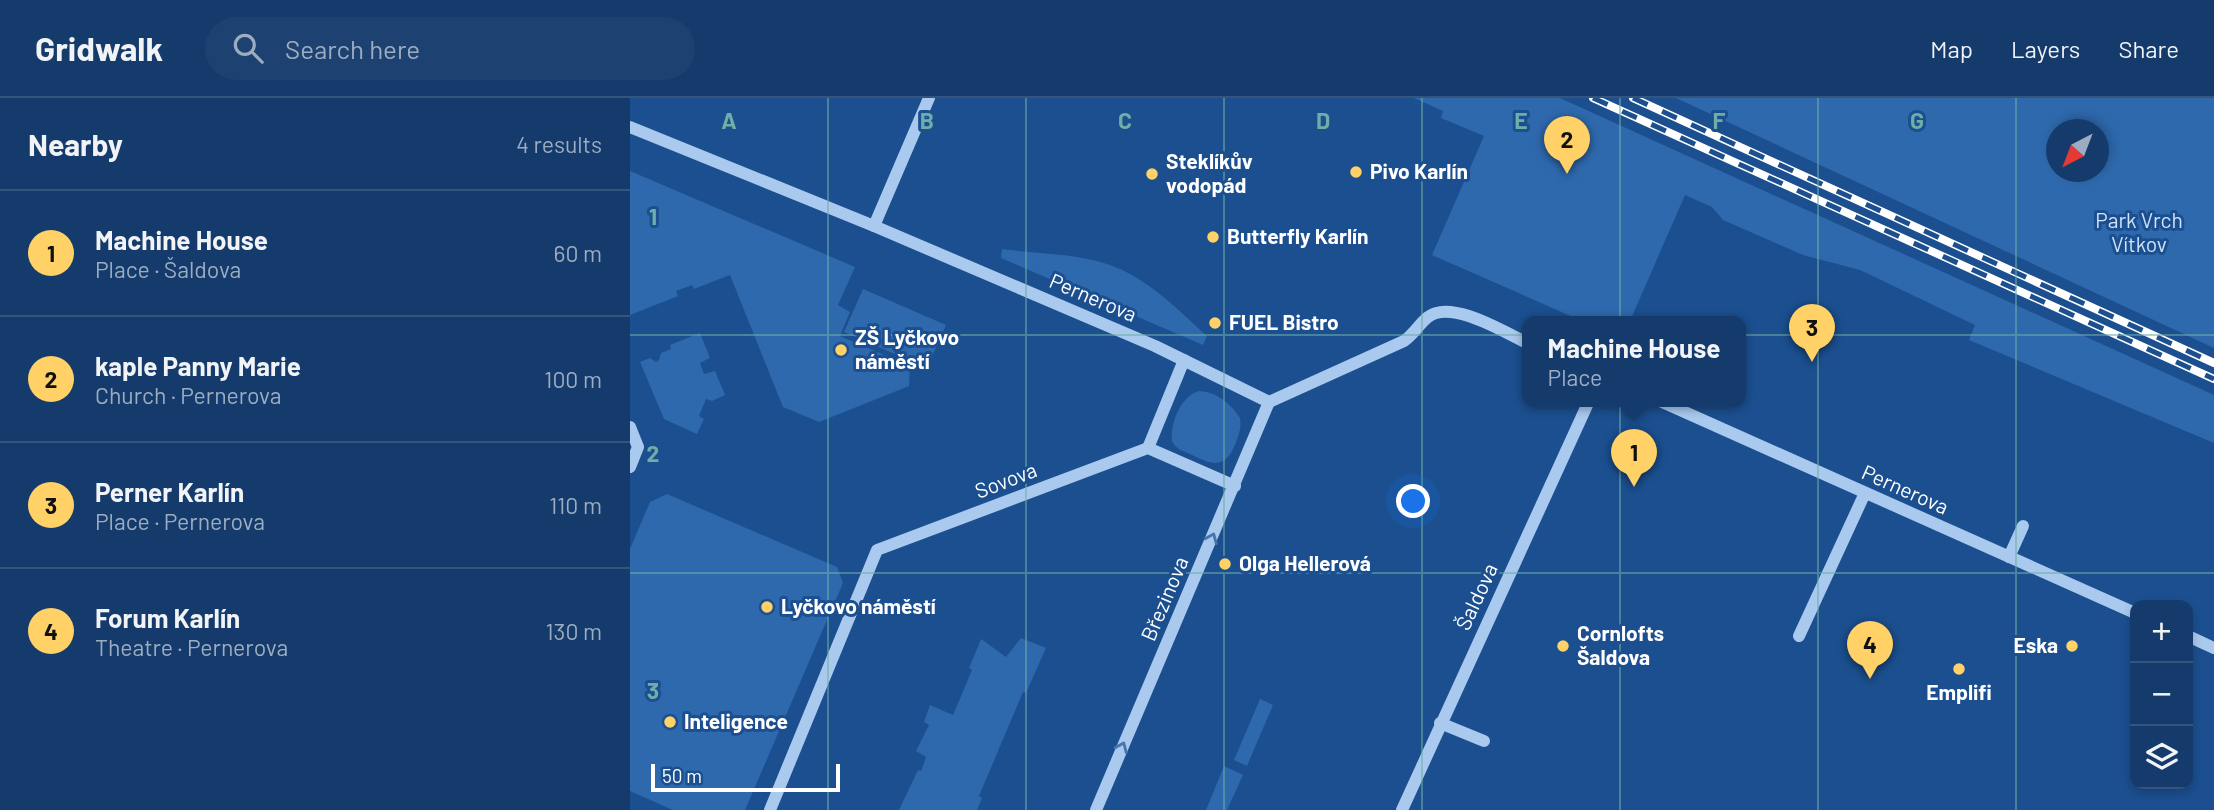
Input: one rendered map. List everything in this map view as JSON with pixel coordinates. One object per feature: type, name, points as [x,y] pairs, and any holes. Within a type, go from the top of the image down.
[{"type":"street","points":[[874,226],[929,98]]},
{"type":"street","name":"Pernerova","points":[[630,127],[874,226],[1155,346],[1269,402]]},
{"type":"street","points":[[1269,402],[1405,341],[1416,333],[1429,317],[1443,310],[1456,311],[1522,341]]},
{"type":"street","points":[[1184,360],[1148,448],[1235,486]]},
{"type":"street","name":"Březinova","points":[[1096,810],[1269,402]]},
{"type":"street","name":"Šaldova","points":[[1402,810],[1586,407]]},
{"type":"street","name":"Pernerova","points":[[1673,407],[2130,611]]},
{"type":"street","points":[[630,427],[638,447],[630,467]]},
{"type":"street","name":"Sovova","points":[[770,810],[877,550],[1148,448]]},
{"type":"street","points":[[1799,636],[1865,494]]},
{"type":"street","points":[[2009,557],[2023,526]]},
{"type":"street","points":[[2193,638],[2214,648]]},
{"type":"street","points":[[1440,723],[1484,741]]},
{"type":"green space","points":[[1414,98],[1560,98],[2214,395],[2214,443],[1969,340],[1975,325],[1860,270],[1803,255],[1723,220],[1712,207],[1685,195],[1632,316],[1571,316],[1432,255],[1484,136],[1441,118],[1443,111]]},
{"type":"green space","name":"Park Vrch Vítkov","points":[[1676,98],[2214,98],[2214,348]]},
{"type":"green space","points":[[630,171],[855,267],[838,305],[850,312],[840,336],[910,366],[909,386],[819,422],[783,407],[730,275],[694,289],[692,285],[676,291],[678,296],[630,315]]},
{"type":"green space","points":[[1002,249],[1088,259],[1128,273],[1164,297],[1207,336],[1203,345],[1001,258]]},
{"type":"green space","points":[[863,289],[946,325],[927,368],[844,332]]},
{"type":"green space","points":[[700,333],[710,358],[700,363],[704,374],[715,371],[725,395],[712,401],[706,399],[699,416],[704,419],[697,434],[664,419],[640,362],[650,358],[656,362],[661,353],[671,349],[670,345]]},
{"type":"green space","points":[[1199,391],[1222,399],[1240,418],[1235,445],[1221,462],[1204,460],[1180,449],[1172,441],[1178,411],[1187,398]]},
{"type":"green space","points":[[667,494],[837,567],[843,583],[745,810],[673,810],[630,791],[630,549],[650,502]]},
{"type":"green space","points":[[1021,638],[1046,648],[1026,693],[1023,692],[979,796],[982,798],[977,810],[899,810],[926,757],[916,751],[929,725],[924,722],[930,705],[953,715],[972,670],[969,668],[981,639],[1006,657]]},
{"type":"green space","points":[[1260,699],[1273,705],[1247,766],[1234,760]]},
{"type":"green space","points":[[1224,766],[1243,775],[1227,810],[1206,810]]},
{"type":"railway","points":[[1593,98],[2214,379]]},
{"type":"railway","points":[[1633,98],[2214,363]]},
{"type":"place","name":"Pivo Karlín","points":[[1356,172]]},
{"type":"place","name":"Steklíkův vodopád","points":[[1152,174]]},
{"type":"place","name":"kaple Panny Marie","points":[[1567,174]]},
{"type":"place","name":"Butterfly Karlín","points":[[1213,237]]},
{"type":"place","name":"FUEL Bistro","points":[[1215,323]]},
{"type":"place","name":"ZŠ Lyčkovo náměstí","points":[[841,350]]},
{"type":"place","name":"Perner Karlín","points":[[1812,362]]},
{"type":"place","name":"Machine House","points":[[1634,487]]},
{"type":"place","name":"Olga Hellerová","points":[[1225,564]]},
{"type":"place","name":"Lyčkovo náměstí","points":[[767,607]]},
{"type":"place","name":"Cornlofts Šaldova","points":[[1563,646]]},
{"type":"place","name":"Eska","points":[[2072,646]]},
{"type":"place","name":"Emplifi","points":[[1959,669]]},
{"type":"place","name":"Forum Karlín","points":[[1870,679]]},
{"type":"place","name":"Inteligence","points":[[670,722]]}]
